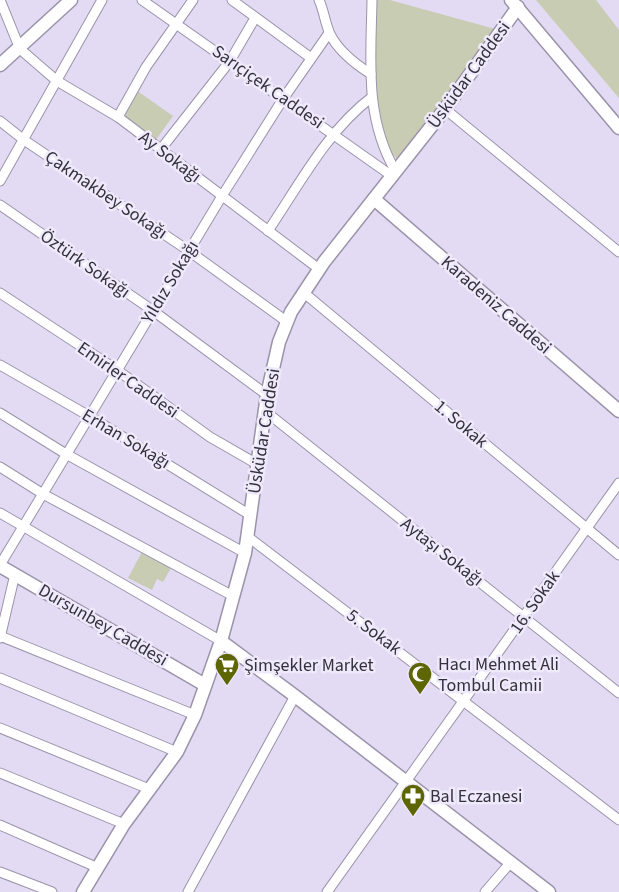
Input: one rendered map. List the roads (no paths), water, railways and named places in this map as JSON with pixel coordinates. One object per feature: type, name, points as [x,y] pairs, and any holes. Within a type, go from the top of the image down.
[{"type":"main road","points":[[0,65],[20,49],[71,0]]},
{"type":"main road","points":[[515,4],[619,128]]},
{"type":"main road","name":"Üsküdar Caddesi","points":[[83,892],[124,824],[149,788],[178,752],[195,715],[221,641],[245,553],[267,395],[286,321],[319,269],[446,110],[515,4]]},
{"type":"main road","name":"Karadeniz Caddesi","points":[[374,199],[619,411]]},
{"type":"main road","name":"Dursunbey Caddesi","points":[[0,565],[205,685]]},
{"type":"main road","points":[[221,641],[549,892]]},
{"type":"street","points":[[0,0],[20,49]]},
{"type":"street","points":[[0,181],[102,0]]},
{"type":"street","name":"Sarıçiçek Caddesi","points":[[142,0],[177,22],[283,99],[394,174]]},
{"type":"street","points":[[118,117],[146,68],[193,0]]},
{"type":"street","points":[[232,0],[311,58]]},
{"type":"street","points":[[319,0],[329,33],[354,63],[371,74]]},
{"type":"street","points":[[372,0],[372,97],[377,129],[394,174]]},
{"type":"street","points":[[161,149],[230,61],[255,18]]},
{"type":"street","name":"Yıldız Sokağı","points":[[0,565],[222,196],[283,99],[329,33]]},
{"type":"street","name":"Ay Sokağı","points":[[20,49],[57,81],[118,117],[319,269]]},
{"type":"street","points":[[268,231],[334,133],[351,113],[372,97]]},
{"type":"street","points":[[446,110],[619,252]]},
{"type":"street","name":"Çakmakbey Sokağı","points":[[0,121],[24,140],[189,251],[286,321]]},
{"type":"street","name":"Öztürk Sokağı","points":[[0,205],[152,310],[267,395]]},
{"type":"street","name":"1. Sokak","points":[[303,292],[619,556]]},
{"type":"street","name":"Emirler Caddesi","points":[[0,293],[117,370],[210,437],[257,464]]},
{"type":"street","name":"Erhan Sokağı","points":[[0,364],[89,416],[250,515]]},
{"type":"street","name":"Aytaşı Sokağı","points":[[265,411],[619,693]]},
{"type":"street","points":[[0,414],[66,454],[245,553]]},
{"type":"street","points":[[0,467],[43,494],[233,596]]},
{"type":"street","name":"16. Sokak","points":[[327,892],[405,780],[619,483]]},
{"type":"street","points":[[0,513],[221,641]]},
{"type":"street","name":"5. Sokak","points":[[247,536],[619,820]]},
{"type":"street","points":[[15,574],[0,637],[195,715]]},
{"type":"street","points":[[0,678],[178,752]]},
{"type":"street","points":[[188,892],[295,696]]},
{"type":"street","points":[[0,728],[149,788]]},
{"type":"street","points":[[0,773],[124,824]]},
{"type":"street","points":[[0,825],[96,868]]},
{"type":"street","points":[[485,892],[510,862]]},
{"type":"street","points":[[0,872],[52,892]]},
{"type":"place","name":"Şimşekler Market","points":[[227,686]]},
{"type":"place","name":"Hacı Mehmet Ali Tombul Camii","points":[[420,695]]},
{"type":"place","name":"Bal Eczanesi","points":[[413,817]]}]
